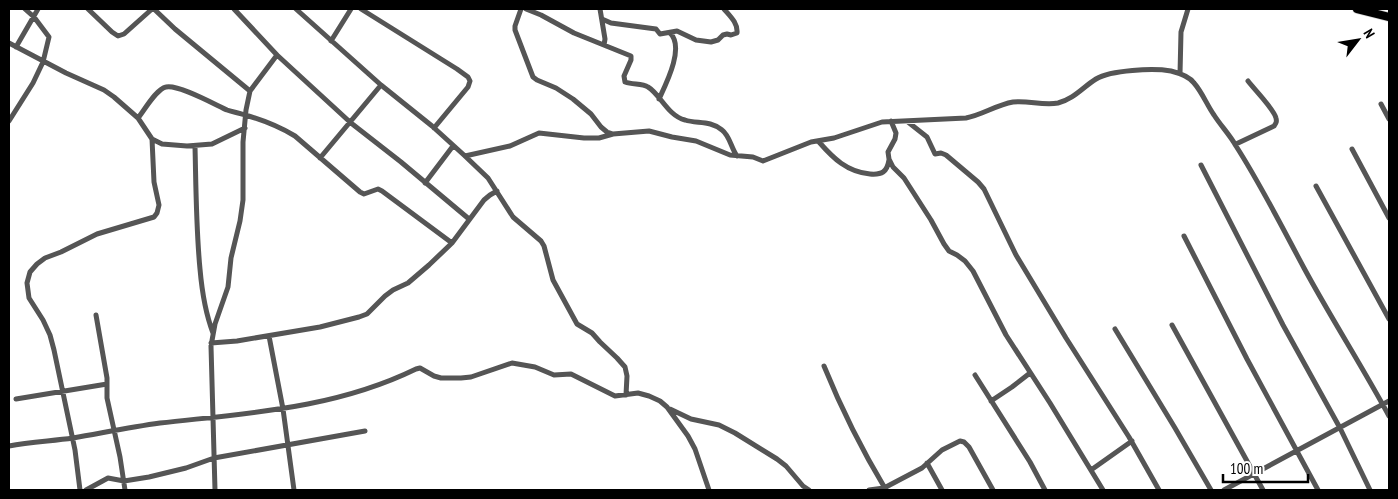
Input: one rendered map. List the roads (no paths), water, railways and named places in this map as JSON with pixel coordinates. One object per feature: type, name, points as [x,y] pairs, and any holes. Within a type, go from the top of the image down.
[{"type":"main road","points":[[1358,9],[1389,17]]},
{"type":"street","points":[[9,121],[33,83],[43,62],[49,37],[34,17],[24,9]]},
{"type":"street","points":[[16,47],[38,9]]},
{"type":"street","points":[[88,9],[118,36],[124,34],[152,9],[250,91]]},
{"type":"street","points":[[234,9],[276,55],[351,123],[469,219]]},
{"type":"street","points":[[296,9],[434,128],[488,178],[513,217],[541,241],[553,280],[578,324],[592,333],[625,367],[627,376],[626,395]]},
{"type":"street","points":[[331,41],[351,9]]},
{"type":"street","points":[[361,9],[468,77],[470,81],[468,87],[434,128]]},
{"type":"street","points":[[521,9],[515,30],[533,76],[573,99],[592,114],[601,127],[613,134]]},
{"type":"street","points":[[526,9],[574,33],[632,56],[624,76],[626,82],[632,85],[648,87],[673,113],[684,120],[702,122],[721,128],[728,135],[737,156]]},
{"type":"street","points":[[600,9],[606,39],[604,45]]},
{"type":"street","points":[[602,19],[611,23],[656,29],[660,34],[677,31],[696,40],[711,42],[718,40],[723,35],[737,34],[738,28],[734,20],[724,9]]},
{"type":"street","points":[[1180,74],[1181,32],[1188,9]]},
{"type":"street","points":[[658,98],[674,63],[675,48],[673,36],[670,33]]},
{"type":"street","points":[[9,43],[43,62],[104,90],[138,118],[152,139],[162,144],[186,146],[212,144],[244,128]]},
{"type":"street","points":[[215,490],[211,343],[215,324],[228,287],[231,258],[240,221],[243,200],[244,128],[250,91],[276,55]]},
{"type":"street","points":[[465,156],[510,146],[539,133],[599,138],[613,134],[649,131],[696,141],[722,152],[737,156],[753,157],[763,161],[790,149],[868,126],[892,121],[908,122],[966,118],[1014,102],[1057,103],[1076,95],[1098,78],[1112,74],[1152,70],[1170,71],[1194,82],[1214,116],[1236,144],[1322,300],[1389,416]]},
{"type":"street","points":[[1236,144],[1274,126],[1276,123],[1276,118],[1272,111],[1248,81]]},
{"type":"street","points":[[320,158],[382,85]]},
{"type":"street","points":[[138,118],[157,92],[168,86],[228,110],[284,129],[314,151],[360,192],[364,194],[378,189],[382,191],[452,242]]},
{"type":"street","points":[[1381,104],[1389,119]]},
{"type":"street","points":[[819,142],[836,160],[856,173],[877,174],[887,168],[888,152],[896,134],[892,121]]},
{"type":"street","points":[[908,122],[927,137],[935,154],[946,155],[984,189],[1016,255],[1132,441],[1159,490]]},
{"type":"street","points":[[80,490],[63,391],[50,335],[29,298],[27,283],[30,272],[45,258],[97,234],[154,217],[157,213],[158,205],[154,182],[152,139]]},
{"type":"street","points":[[195,146],[198,249],[202,292],[206,317],[213,334]]},
{"type":"street","points":[[425,183],[453,146]]},
{"type":"street","points":[[1352,149],[1389,218]]},
{"type":"street","points":[[889,160],[912,190],[944,244],[950,251],[965,261],[973,271],[1006,335],[1103,490]]},
{"type":"street","points":[[1201,165],[1282,325],[1340,428],[1370,490]]},
{"type":"street","points":[[1316,186],[1389,319]]},
{"type":"street","points":[[211,343],[237,342],[320,327],[359,318],[367,314],[393,290],[418,276],[452,242],[484,200],[497,191]]},
{"type":"street","points":[[1184,236],[1318,490]]},
{"type":"street","points":[[96,315],[107,378],[107,398],[125,490]]},
{"type":"street","points":[[1172,325],[1263,490]]},
{"type":"street","points":[[1115,329],[1210,490]]},
{"type":"street","points":[[269,336],[294,490]]},
{"type":"street","points":[[9,446],[72,438],[160,423],[282,409],[354,394],[420,368],[441,378],[471,378],[512,363],[535,367],[554,375],[571,374],[615,396],[638,393],[660,401],[667,407],[688,436],[695,449],[709,490]]},
{"type":"street","points":[[824,366],[872,467],[885,489]]},
{"type":"street","points":[[991,400],[1030,373]]},
{"type":"street","points":[[975,375],[1030,462],[1045,490]]},
{"type":"street","points":[[16,399],[106,384]]},
{"type":"street","points":[[1224,490],[1389,401]]},
{"type":"street","points":[[667,407],[691,419],[714,424],[735,433],[777,459],[809,490]]},
{"type":"street","points":[[86,490],[108,478],[124,481],[149,478],[214,458],[365,431]]},
{"type":"street","points":[[869,490],[885,489],[922,468],[942,450],[960,441],[969,447],[993,490]]},
{"type":"street","points":[[1091,470],[1132,441]]},
{"type":"street","points":[[927,463],[942,490]]}]
